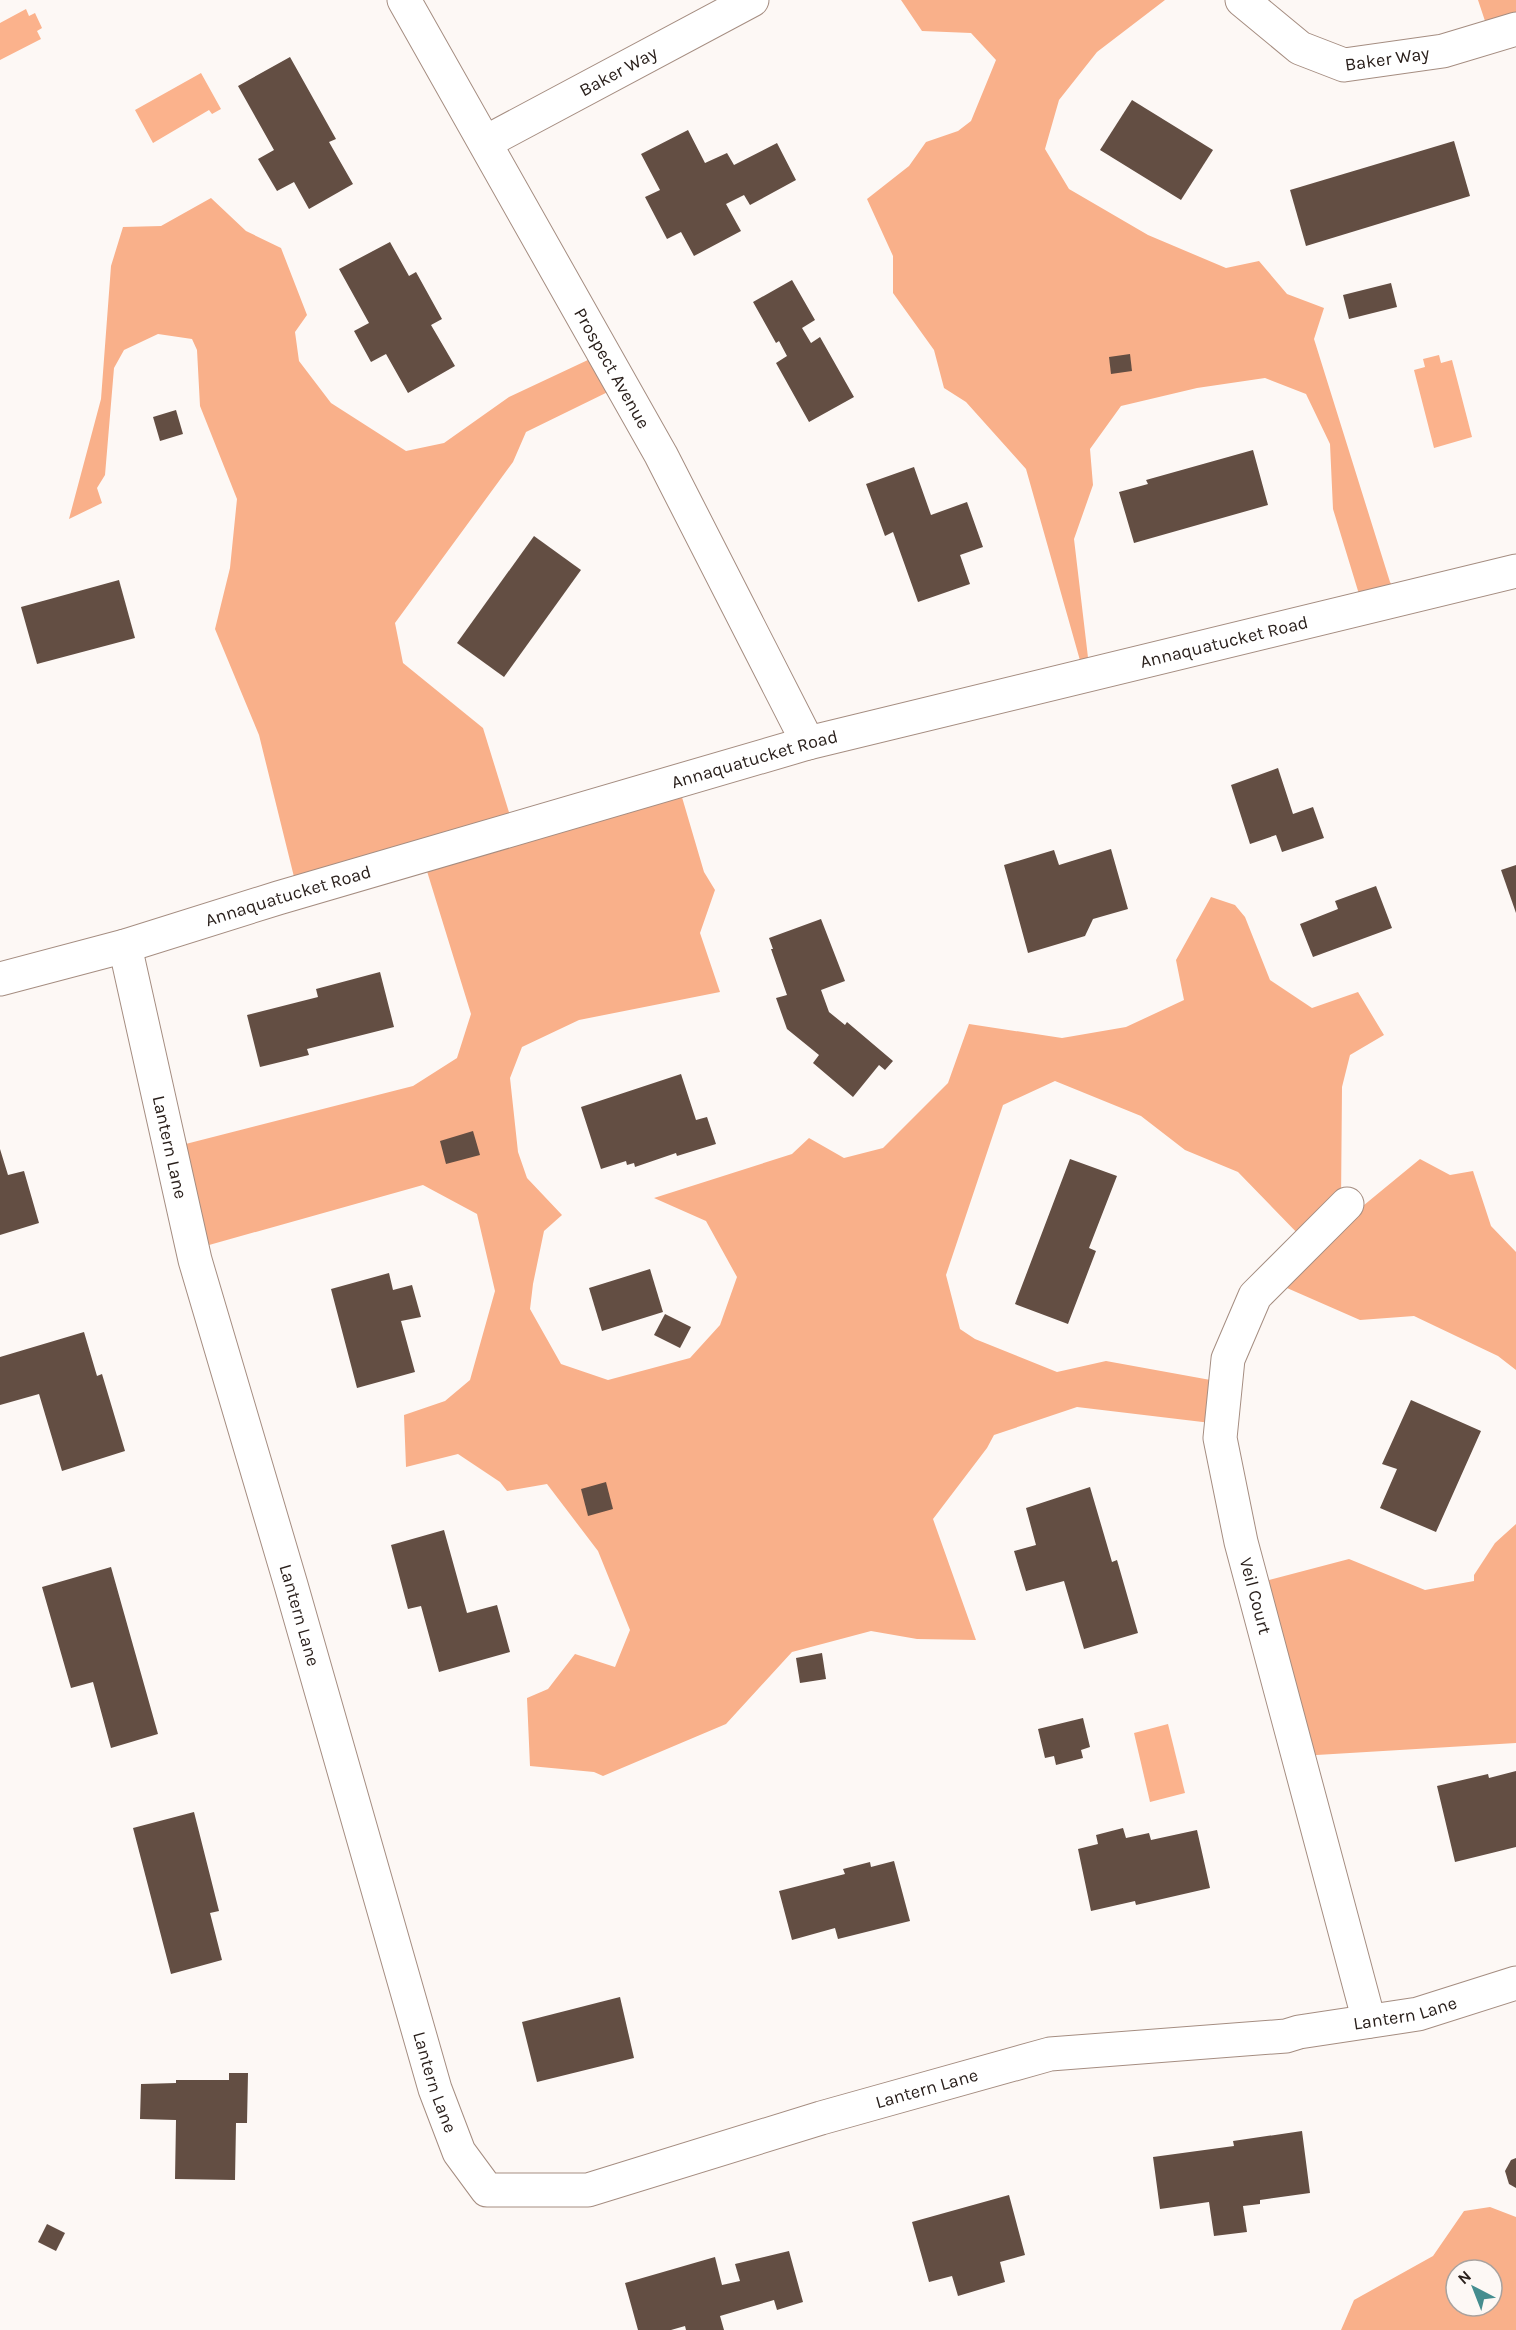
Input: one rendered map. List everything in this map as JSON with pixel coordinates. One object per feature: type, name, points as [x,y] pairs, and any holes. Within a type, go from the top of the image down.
[{"type":"street","name":"Prospect Avenue","points":[[404,0],[661,455],[808,743]]},
{"type":"street","name":"Baker Way","points":[[486,142],[752,0]]},
{"type":"street","name":"Baker Way","points":[[1242,0],[1300,48],[1344,65],[1443,51],[1516,29]]},
{"type":"street","name":"Annaquatucket Road","points":[[0,979],[125,946],[278,898],[808,743],[1516,571]]},
{"type":"street","name":"Lantern Lane","points":[[125,946],[195,1260],[435,2089],[459,2152],[487,2190],[588,2190],[821,2118],[1050,2054],[1286,2036],[1299,2031],[1418,2014],[1516,1983]]},
{"type":"street","name":"Veil Court","points":[[1347,1204],[1256,1296],[1228,1359],[1220,1437],[1241,1542],[1369,2021]]},
{"type":"shaded area","points":[[901,0],[1165,0],[1097,52],[1059,100],[1045,149],[1069,189],[1148,235],[1226,268],[1259,261],[1287,294],[1324,308],[1314,339],[1390,582],[1396,591],[1362,604],[1333,509],[1330,444],[1306,394],[1265,378],[1197,388],[1121,406],[1090,449],[1093,485],[1074,539],[1089,666],[1083,671],[1026,469],[966,402],[944,388],[934,350],[893,293],[893,256],[867,199],[909,166],[926,142],[958,131],[971,121],[996,60],[971,33],[922,31]]},
{"type":"shaded area","points":[[1478,0],[1516,0],[1516,27],[1488,30]]},
{"type":"shaded area","points":[[26,9],[29,16],[35,13],[42,28],[37,31],[41,39],[0,60],[0,23]]},
{"type":"shaded area","points":[[201,73],[221,109],[212,114],[209,110],[153,143],[135,110]]},
{"type":"shaded area","points":[[211,198],[246,231],[281,248],[307,315],[295,332],[299,361],[331,403],[406,451],[444,443],[509,397],[590,359],[616,388],[526,432],[513,462],[395,623],[403,663],[483,728],[512,822],[679,787],[704,872],[715,890],[700,933],[720,992],[579,1020],[522,1047],[510,1078],[518,1152],[527,1178],[562,1215],[544,1231],[530,1309],[561,1364],[608,1380],[690,1358],[720,1325],[737,1277],[706,1221],[654,1198],[792,1154],[809,1138],[844,1158],[883,1148],[948,1083],[969,1024],[1062,1038],[1126,1027],[1184,1000],[1176,960],[1211,897],[1235,905],[1245,917],[1270,980],[1312,1008],[1358,992],[1384,1035],[1350,1055],[1342,1087],[1341,1203],[1358,1210],[1420,1159],[1450,1175],[1473,1171],[1491,1226],[1516,1252],[1516,1370],[1498,1356],[1414,1316],[1360,1320],[1271,1281],[1304,1240],[1238,1172],[1185,1150],[1141,1116],[1055,1081],[1003,1105],[946,1275],[960,1329],[975,1339],[1057,1372],[1106,1361],[1216,1381],[1211,1423],[1077,1407],[994,1435],[987,1448],[933,1519],[976,1640],[917,1639],[871,1631],[792,1652],[726,1724],[603,1776],[594,1772],[530,1766],[527,1698],[548,1689],[575,1654],[615,1667],[630,1630],[598,1551],[547,1484],[507,1491],[500,1482],[458,1454],[406,1467],[404,1415],[445,1401],[470,1380],[495,1291],[477,1214],[423,1185],[202,1247],[170,1148],[413,1086],[457,1058],[471,1014],[422,855],[296,885],[259,735],[215,629],[230,568],[237,499],[200,406],[197,350],[192,339],[158,334],[124,350],[114,368],[105,475],[97,488],[102,503],[69,519],[101,399],[111,266],[123,227],[161,226]]},
{"type":"shaded area","points":[[1439,355],[1441,363],[1452,360],[1472,437],[1434,448],[1414,370],[1425,367],[1423,359]]},
{"type":"shaded area","points":[[1516,1524],[1516,1743],[1300,1756],[1261,1582],[1349,1559],[1425,1590],[1474,1581],[1474,1575],[1495,1543]]},
{"type":"shaded area","points":[[1168,1724],[1185,1793],[1150,1802],[1134,1733]]},
{"type":"shaded area","points":[[1490,2207],[1516,2217],[1516,2330],[1341,2330],[1354,2300],[1433,2256],[1464,2211]]},
{"type":"building","points":[[290,57],[336,139],[329,142],[353,184],[309,209],[294,182],[277,191],[258,159],[274,150],[238,86]]},
{"type":"building","points":[[1132,100],[1213,150],[1181,200],[1100,150]]},
{"type":"building","points":[[688,130],[705,163],[727,153],[734,165],[777,143],[796,180],[750,205],[744,195],[726,204],[741,231],[694,256],[681,232],[667,239],[645,197],[660,190],[641,154]]},
{"type":"building","points":[[1454,141],[1470,196],[1306,246],[1290,190]]},
{"type":"building","points":[[390,242],[409,276],[416,272],[442,319],[431,325],[455,366],[408,393],[386,354],[371,362],[354,331],[369,323],[339,269]]},
{"type":"building","points":[[792,280],[815,320],[802,328],[811,343],[820,337],[854,397],[809,422],[776,363],[787,356],[779,341],[776,343],[753,302]]},
{"type":"building","points":[[1391,283],[1397,307],[1349,319],[1343,295]]},
{"type":"building","points":[[1130,354],[1132,371],[1111,374],[1109,357]]},
{"type":"building","points":[[176,410],[183,434],[160,441],[153,417]]},
{"type":"building","points":[[1253,450],[1268,505],[1134,543],[1119,492],[1148,484],[1146,480]]},
{"type":"building","points":[[914,467],[931,515],[967,502],[983,547],[960,555],[970,584],[918,602],[893,532],[885,536],[866,484]]},
{"type":"building","points":[[534,536],[581,570],[504,677],[457,643]]},
{"type":"building","points":[[119,580],[135,638],[37,664],[21,607]]},
{"type":"building","points":[[1278,768],[1293,814],[1313,807],[1324,838],[1282,852],[1276,835],[1250,844],[1231,785]]},
{"type":"building","points":[[1111,849],[1128,909],[1093,919],[1085,936],[1028,953],[1004,865],[1054,850],[1059,865]]},
{"type":"building","points":[[1516,865],[1516,913],[1501,870]]},
{"type":"building","points":[[1376,886],[1392,928],[1313,957],[1300,924],[1338,909],[1335,901]]},
{"type":"building","points":[[821,919],[845,981],[821,990],[829,1012],[845,1025],[847,1022],[893,1061],[885,1070],[879,1065],[853,1097],[813,1063],[819,1055],[787,1029],[776,998],[787,995],[769,938]]},
{"type":"building","points":[[380,972],[394,1027],[307,1049],[309,1055],[260,1067],[247,1015],[318,997],[316,989]]},
{"type":"building","points":[[681,1074],[696,1120],[707,1117],[716,1144],[677,1156],[676,1153],[635,1167],[634,1163],[627,1165],[626,1161],[601,1169],[581,1107]]},
{"type":"building","points":[[473,1131],[480,1155],[446,1164],[440,1141]]},
{"type":"building","points":[[0,1149],[8,1175],[24,1171],[39,1223],[0,1235]]},
{"type":"building","points":[[1070,1159],[1117,1176],[1089,1248],[1096,1251],[1068,1324],[1015,1304]]},
{"type":"building","points":[[650,1269],[663,1312],[602,1331],[589,1288]]},
{"type":"building","points":[[389,1273],[393,1290],[412,1285],[421,1317],[401,1321],[415,1372],[357,1388],[331,1289]]},
{"type":"building","points":[[665,1314],[691,1327],[680,1348],[654,1335]]},
{"type":"building","points":[[84,1332],[97,1376],[102,1374],[125,1451],[62,1471],[39,1394],[0,1405],[0,1357]]},
{"type":"building","points":[[1411,1400],[1481,1431],[1436,1532],[1380,1508],[1397,1469],[1382,1464]]},
{"type":"building","points":[[606,1482],[613,1509],[588,1516],[581,1489]]},
{"type":"building","points":[[1090,1487],[1112,1562],[1117,1560],[1138,1633],[1084,1649],[1064,1581],[1026,1591],[1014,1551],[1036,1545],[1026,1508]]},
{"type":"building","points":[[444,1530],[467,1613],[497,1605],[510,1652],[439,1672],[421,1606],[408,1609],[391,1545]]},
{"type":"building","points":[[111,1567],[158,1734],[111,1748],[93,1682],[71,1688],[42,1587]]},
{"type":"building","points":[[822,1653],[826,1679],[800,1683],[796,1658]]},
{"type":"building","points":[[1083,1718],[1090,1747],[1081,1750],[1083,1758],[1056,1765],[1054,1756],[1045,1758],[1038,1729]]},
{"type":"building","points":[[1516,1771],[1516,1847],[1455,1862],[1437,1786],[1488,1774],[1489,1778]]},
{"type":"building","points":[[194,1812],[219,1911],[210,1913],[222,1960],[171,1974],[133,1828]]},
{"type":"building","points":[[1123,1828],[1126,1838],[1149,1833],[1151,1840],[1197,1830],[1210,1888],[1136,1905],[1135,1901],[1091,1911],[1078,1849],[1098,1844],[1096,1835]]},
{"type":"building","points":[[894,1861],[910,1921],[838,1939],[835,1928],[792,1940],[779,1891],[845,1874],[843,1869],[870,1862],[871,1867]]},
{"type":"building","points":[[620,1997],[634,2058],[537,2082],[522,2022]]},
{"type":"building","points":[[229,2073],[248,2073],[247,2123],[236,2123],[235,2180],[175,2179],[176,2120],[140,2119],[141,2084],[176,2083],[176,2080],[229,2080]]},
{"type":"building","points":[[1302,2131],[1310,2193],[1260,2200],[1260,2204],[1243,2206],[1247,2232],[1214,2236],[1209,2202],[1160,2209],[1153,2157],[1234,2146],[1233,2141]]},
{"type":"building","points":[[1516,2158],[1516,2188],[1509,2184],[1505,2171],[1511,2160]]},
{"type":"building","points":[[1009,2195],[1025,2255],[1000,2262],[1005,2282],[958,2296],[952,2276],[929,2282],[912,2222]]},
{"type":"building","points":[[47,2224],[65,2233],[56,2251],[38,2242]]},
{"type":"building","points":[[789,2251],[803,2302],[777,2310],[774,2300],[720,2316],[724,2330],[686,2330],[685,2326],[671,2330],[638,2330],[625,2283],[715,2257],[722,2285],[740,2281],[735,2264]]}]
